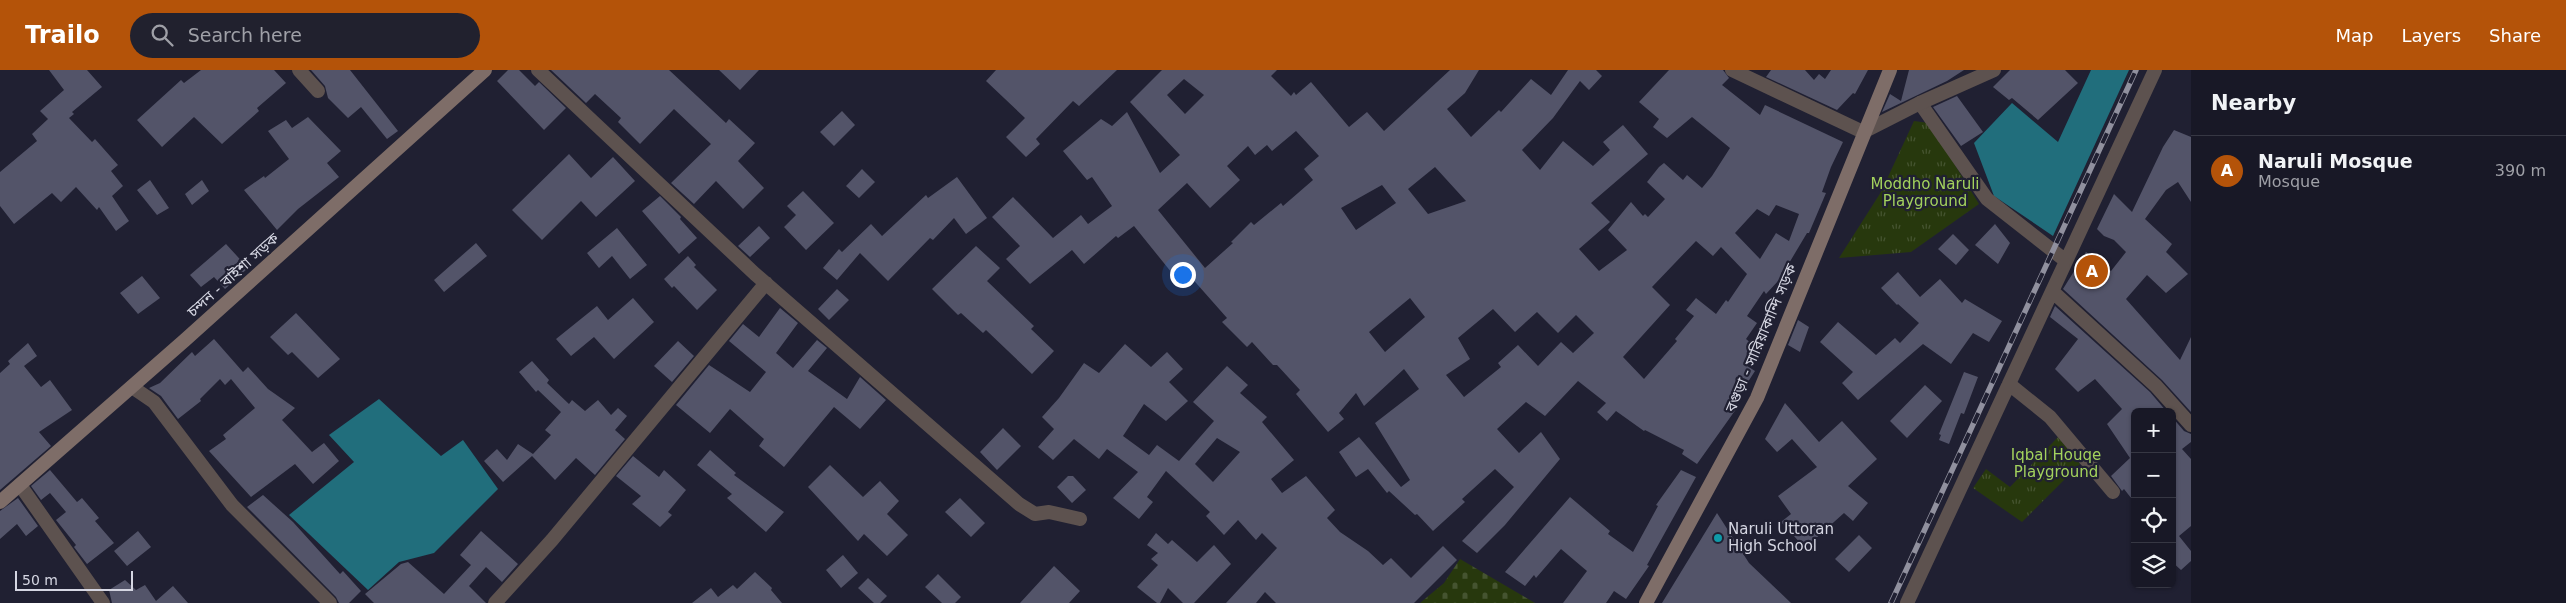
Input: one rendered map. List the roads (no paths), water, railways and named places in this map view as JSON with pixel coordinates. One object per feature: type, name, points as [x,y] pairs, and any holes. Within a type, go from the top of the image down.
[{"type":"main road","name":"চন্দন - বাইশা সড়ক","points":[[0,502],[132,387],[485,70]]},
{"type":"main road","name":"বগুড়া - সারিয়াকান্দি সড়ক","points":[[1646,603],[1757,398],[1863,132],[1890,70]]},
{"type":"street","points":[[299,70],[318,91]]},
{"type":"street","points":[[538,70],[573,105],[766,283],[1019,504],[1036,514],[1049,512],[1080,519]]},
{"type":"street","points":[[1732,70],[1863,132],[1920,103],[1994,70]]},
{"type":"street","points":[[1908,603],[2156,70]]},
{"type":"street","points":[[1920,103],[1987,199],[2066,261]]},
{"type":"street","points":[[495,603],[552,540],[766,283]]},
{"type":"street","points":[[2052,291],[2080,313],[2156,386],[2191,425]]},
{"type":"street","points":[[2009,384],[2050,417],[2113,492]]},
{"type":"street","points":[[132,387],[154,402],[232,505],[330,603]]},
{"type":"street","points":[[20,484],[103,603]]},
{"type":"water","points":[[2091,70],[2129,70],[2053,236],[1994,196],[1974,143],[2012,103],[2058,142]]},
{"type":"water","points":[[379,399],[441,456],[463,440],[498,489],[434,553],[399,562],[368,590],[289,515],[354,462],[329,435]]},
{"type":"railway","points":[[1891,603],[2136,70]]},
{"type":"place","name":"Naruli Mosque","points":[[2092,271]]},
{"type":"place","name":"Naruli Uttoran High School","points":[[1718,538]]},
{"type":"park label","name":"Moddho Naruli Playground","points":[[1925,192]]},
{"type":"park label","name":"Iqbal Houqe Playground","points":[[2056,464]]}]
